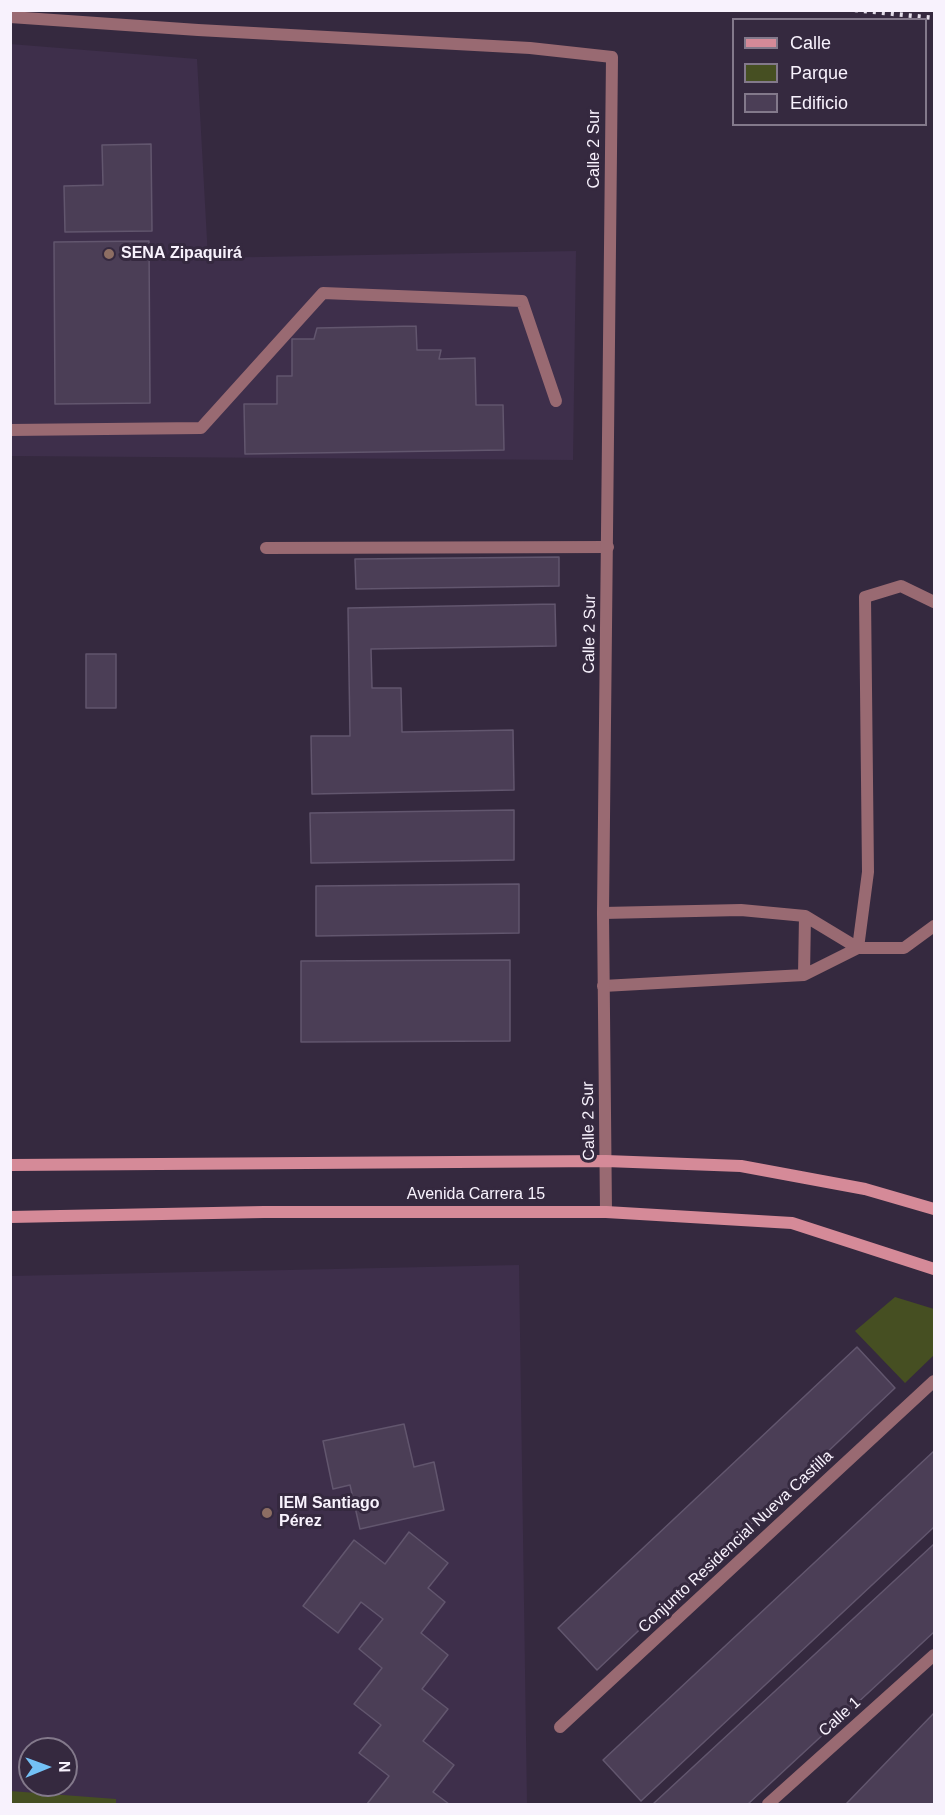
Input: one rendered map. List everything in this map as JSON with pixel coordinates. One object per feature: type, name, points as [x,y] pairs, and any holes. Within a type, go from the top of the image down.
[{"type":"main road","name":"Avenida Carrera 15","points":[[10,1165],[606,1161],[741,1166],[866,1189],[934,1209]]},
{"type":"main road","name":"Avenida Carrera 15","points":[[10,1217],[264,1212],[606,1212],[792,1222],[934,1269]]},
{"type":"street","name":"Calle 2 Sur","points":[[10,17],[530,48],[612,57],[603,913],[606,1212]]},
{"type":"street","points":[[10,430],[201,428],[323,293],[522,301],[556,401]]},
{"type":"street","points":[[266,548],[608,547]]},
{"type":"street","points":[[858,948],[868,872],[865,597],[901,586],[934,602]]},
{"type":"street","points":[[603,913],[741,910],[805,916],[858,948]]},
{"type":"street","points":[[804,975],[805,916]]},
{"type":"street","points":[[603,986],[804,975],[858,948],[904,948],[934,926]]},
{"type":"street","name":"Conjunto Residencial Nueva Castilla","points":[[560,1727],[934,1381]]},
{"type":"street","name":"Calle 1","points":[[768,1804],[934,1654]]},
{"type":"shaded area","name":"SENA Zipaquirá","points":[[10,44],[197,59],[208,258],[576,251],[573,460],[11,456]]},
{"type":"shaded area","name":"IEM Santiago Pérez","points":[[519,1265],[527,1804],[11,1804],[10,1276]]},
{"type":"green space","points":[[895,1297],[934,1309],[934,1355],[905,1383],[855,1331]]},
{"type":"green space","points":[[10,1791],[18,1792],[18,1797],[78,1796],[116,1799],[116,1804],[11,1804]]},
{"type":"building","points":[[151,144],[152,231],[65,232],[64,186],[103,185],[102,145]]},
{"type":"building","points":[[149,241],[150,403],[55,404],[54,242]]},
{"type":"building","points":[[416,326],[417,350],[441,350],[439,359],[475,358],[476,405],[503,405],[504,450],[245,454],[244,404],[277,404],[277,376],[292,376],[292,339],[314,339],[317,328]]},
{"type":"building","points":[[559,557],[559,586],[356,589],[355,559]]},
{"type":"building","points":[[555,604],[556,646],[371,649],[372,688],[401,688],[402,732],[513,730],[514,790],[312,794],[311,736],[350,736],[348,608]]},
{"type":"building","points":[[86,654],[116,654],[116,708],[86,708]]},
{"type":"building","points":[[514,810],[514,860],[311,863],[310,813]]},
{"type":"building","points":[[519,884],[519,933],[316,936],[316,886]]},
{"type":"building","points":[[510,960],[510,1041],[301,1042],[301,961]]},
{"type":"building","points":[[857,1347],[895,1388],[597,1670],[558,1628]]},
{"type":"building","points":[[404,1424],[414,1467],[434,1462],[444,1510],[360,1529],[350,1485],[333,1489],[323,1441]]},
{"type":"building","points":[[934,1451],[934,1527],[641,1801],[603,1760]]},
{"type":"building","points":[[409,1532],[448,1563],[428,1588],[445,1602],[421,1633],[448,1655],[422,1689],[448,1709],[423,1741],[454,1765],[433,1792],[449,1804],[367,1804],[389,1776],[359,1753],[381,1725],[354,1704],[382,1668],[359,1649],[383,1619],[361,1602],[338,1633],[303,1606],[354,1540],[385,1564]]},
{"type":"building","points":[[934,1544],[934,1632],[748,1804],[653,1804]]},
{"type":"building","points":[[934,1713],[934,1804],[846,1804]]},
{"type":"railway","points":[[855,10],[934,18]]},
{"type":"place","name":"SENA Zipaquirá","points":[[109,254]]},
{"type":"place","name":"IEM Santiago Pérez","points":[[267,1513]]}]
